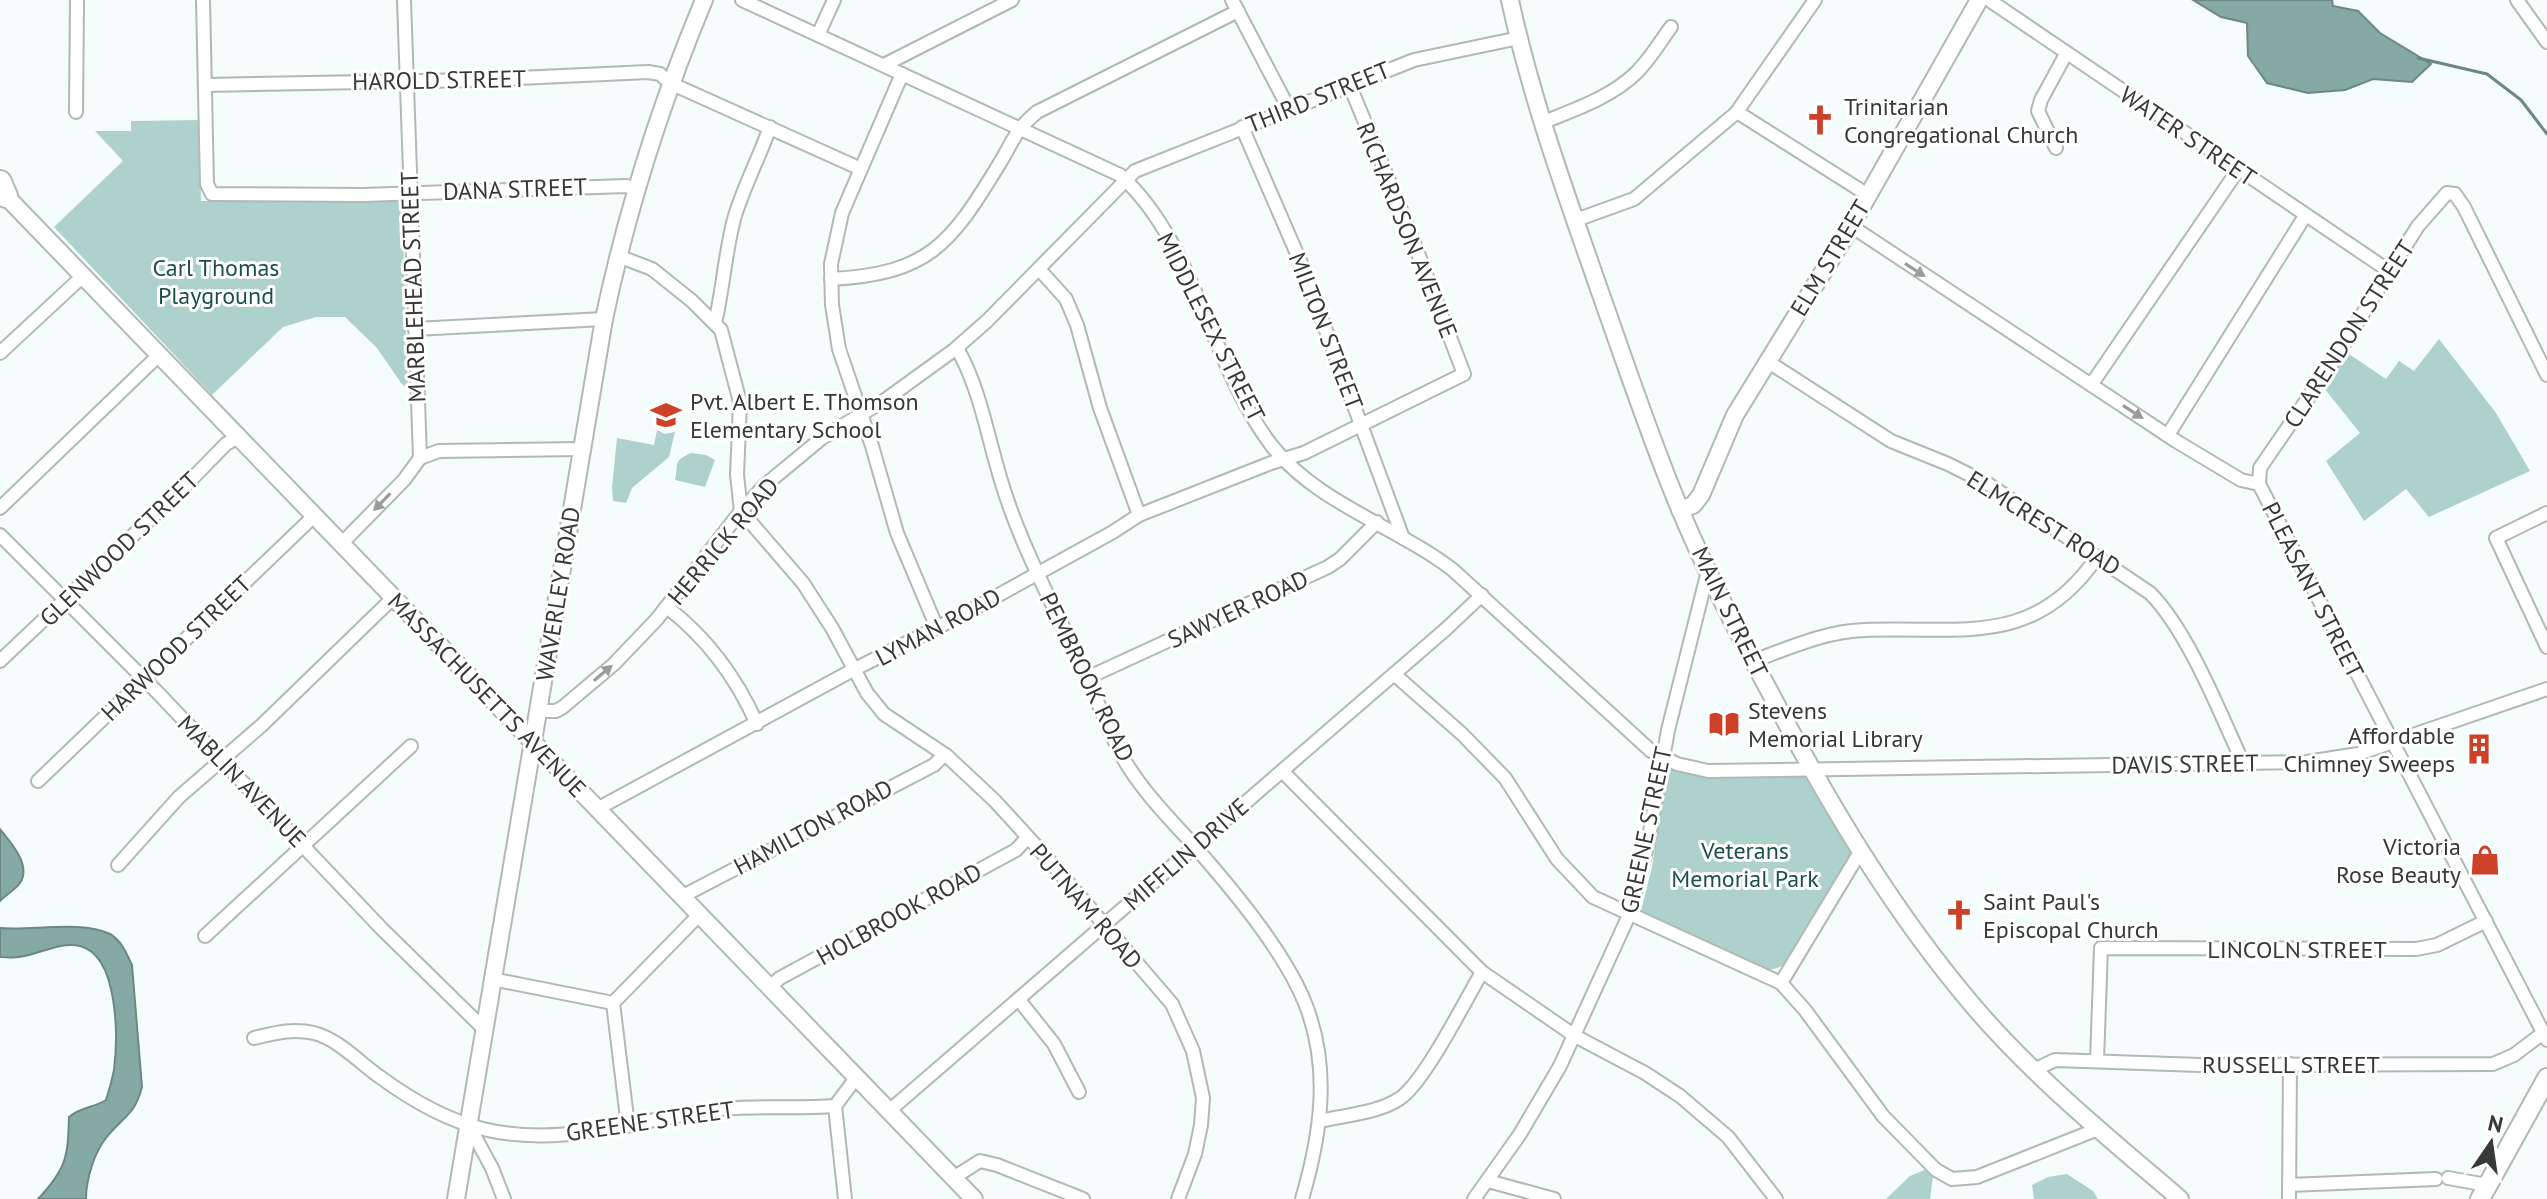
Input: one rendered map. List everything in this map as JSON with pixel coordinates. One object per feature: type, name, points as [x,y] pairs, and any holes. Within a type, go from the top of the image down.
[{"type":"main road","name":"WAVERLEY ROAD","points":[[456,1199],[604,319],[637,188],[670,83],[704,0]]},
{"type":"main road","name":"MAIN STREET","points":[[1510,0],[1544,122],[1643,416],[1708,571],[1812,769],[1860,852],[1902,914],[1971,1003],[2032,1071],[2180,1199]]},
{"type":"main road","name":"ELM STREET","points":[[1680,510],[1693,505],[1701,495],[1725,434],[1851,226],[1979,0]]},
{"type":"main road","name":"MASSACHUSETTS AVENUE","points":[[1,192],[974,1199]]},
{"type":"main road","points":[[2484,1192],[2547,1078]]},
{"type":"street","points":[[76,112],[77,0]]},
{"type":"street","points":[[203,0],[205,85]]},
{"type":"street","name":"MARBLEHEAD STREET","points":[[404,0],[420,458]]},
{"type":"street","name":"MIDDLESEX STREET","points":[[742,0],[1108,168],[1126,180],[1147,205],[1168,240],[1201,304],[1246,405],[1285,459],[1323,491],[1434,555],[1662,758],[1708,771],[1812,769]]},
{"type":"street","points":[[818,35],[834,0]]},
{"type":"street","points":[[884,65],[1012,0]]},
{"type":"street","points":[[1576,220],[1634,199],[1737,112],[1815,0]]},
{"type":"street","name":"WATER STREET","points":[[1989,0],[2389,271]]},
{"type":"street","points":[[2517,0],[2547,42]]},
{"type":"street","points":[[831,279],[905,267],[923,259],[970,214],[1019,127],[1037,112],[1235,6],[1289,109]]},
{"type":"street","points":[[1544,122],[1592,102],[1628,80],[1671,27]]},
{"type":"street","name":"THIRD STREET","points":[[1126,180],[1147,166],[1417,59],[1519,38]]},
{"type":"street","points":[[2056,148],[2038,111],[2066,54]]},
{"type":"street","name":"HAROLD STREET","points":[[205,85],[495,80],[648,72],[660,74],[670,83],[861,169]]},
{"type":"street","points":[[902,74],[842,213],[831,264],[831,279],[836,336],[900,543],[937,628]]},
{"type":"street","name":"DANA STREET","points":[[205,85],[207,184],[212,194],[637,188]]},
{"type":"street","name":"RICHARDSON AVENUE","points":[[1350,86],[1464,374]]},
{"type":"street","points":[[1737,112],[1868,195]]},
{"type":"street","points":[[715,323],[735,216],[770,127]]},
{"type":"street","name":"MILTON STREET","points":[[1242,127],[1301,263],[1403,538]]},
{"type":"street","points":[[2091,385],[2238,170]]},
{"type":"street","name":"HERRICK ROAD","points":[[539,711],[556,711],[563,707],[612,666],[668,608],[741,511],[795,458],[907,385],[957,348],[1126,180]]},
{"type":"street","name":"CLARENDON STREET","points":[[2259,484],[2260,468],[2328,369],[2427,213],[2444,194],[2452,193],[2469,216],[2547,375]]},
{"type":"street","points":[[2168,435],[2305,216]]},
{"type":"street","name":"PLEASANT STREET","points":[[1851,226],[2168,435],[2241,480],[2259,484],[2545,1037]]},
{"type":"street","points":[[618,256],[652,269],[692,301],[721,330],[740,402],[737,475],[741,511]]},
{"type":"street","points":[[1039,269],[1066,299],[1077,325],[1100,408],[1139,515]]},
{"type":"street","points":[[0,353],[84,275]]},
{"type":"street","points":[[415,329],[604,319]]},
{"type":"street","name":"PEMBROOK ROAD","points":[[957,348],[981,403],[1007,501],[1125,760],[1152,798],[1259,928],[1289,971],[1305,1001],[1317,1042],[1320,1121],[1302,1199]]},
{"type":"street","points":[[0,508],[160,354]]},
{"type":"street","name":"ELMCREST ROAD","points":[[1767,361],[1891,441],[1988,484],[2134,580],[2161,604],[2178,630],[2243,763]]},
{"type":"street","name":"LYMAN ROAD","points":[[597,809],[1038,574],[1139,515],[1304,453],[1464,374]]},
{"type":"street","name":"GLENWOOD STREET","points":[[0,661],[226,444],[238,437]]},
{"type":"street","points":[[342,543],[404,480],[420,458],[439,451],[581,449]]},
{"type":"street","name":"PUTNAM ROAD","points":[[741,511],[803,583],[832,628],[867,693],[884,714],[944,755],[995,801],[1172,1004],[1198,1067],[1203,1098],[1195,1154],[1178,1199]]},
{"type":"street","points":[[2547,513],[2496,538],[2547,647]]},
{"type":"street","name":"HARWOOD STREET","points":[[38,781],[314,516]]},
{"type":"street","name":"SAWYER ROAD","points":[[1087,678],[1328,567],[1377,522]]},
{"type":"street","name":"MABLIN AVENUE","points":[[0,535],[145,679],[381,928],[484,1029]]},
{"type":"street","points":[[1753,661],[1846,632],[1978,629],[2020,621],[2061,599],[2097,557]]},
{"type":"street","name":"GREENE STREET","points":[[1474,1199],[1529,1120],[1575,1036],[1630,913],[1648,843],[1662,758],[1686,652],[1708,571]]},
{"type":"street","name":"MIFFLIN DRIVE","points":[[889,1111],[1482,595]]},
{"type":"street","points":[[118,865],[159,816],[262,725],[393,598]]},
{"type":"street","points":[[668,608],[694,630],[722,662],[757,724]]},
{"type":"street","points":[[1394,674],[1462,734],[1505,778],[1567,872],[1593,897],[1781,983],[1805,1010],[1883,1116],[1936,1170],[1952,1179],[1986,1174],[2098,1129]]},
{"type":"street","name":"DAVIS STREET","points":[[1812,769],[2307,762],[2358,754],[2547,689]]},
{"type":"street","points":[[205,936],[411,746]]},
{"type":"street","name":"HAMILTON ROAD","points":[[681,897],[934,765],[944,755]]},
{"type":"street","points":[[1282,771],[1482,972],[1575,1036],[1645,1073],[1701,1112],[1728,1137],[1776,1199]]},
{"type":"street","name":"HOLBROOK ROAD","points":[[769,988],[780,978],[1016,850],[1027,838]]},
{"type":"street","points":[[1781,983],[1860,852]]},
{"type":"street","points":[[613,1003],[698,916]]},
{"type":"street","name":"LINCOLN STREET","points":[[2097,1061],[2101,948],[2416,949],[2437,945],[2486,921]]},
{"type":"street","points":[[1320,1121],[1400,1099],[1433,1056],[1482,972]]},
{"type":"street","points":[[492,979],[613,1003]]},
{"type":"street","points":[[1019,1000],[1054,1044],[1079,1092]]},
{"type":"street","points":[[613,1003],[628,1126]]},
{"type":"street","name":"GREENE STREET","points":[[254,1038],[284,1030],[318,1034],[403,1093],[468,1124],[496,1132],[541,1135],[583,1133],[714,1110],[835,1106]]},
{"type":"street","name":"RUSSELL STREET","points":[[2032,1071],[2055,1060],[2200,1065],[2493,1064],[2545,1037]]},
{"type":"street","points":[[2289,1199],[2290,1064]]},
{"type":"street","points":[[845,1199],[835,1106],[856,1078]]},
{"type":"street","points":[[468,1124],[492,1168],[504,1199]]},
{"type":"street","points":[[953,1178],[980,1161],[1083,1199]]},
{"type":"street","points":[[2289,1185],[2442,1178],[2484,1192]]},
{"type":"street","points":[[1488,1181],[1554,1199]]},
{"type":"green space","name":"Carl Thomas Playground","points":[[200,120],[201,201],[402,200],[408,389],[377,348],[345,317],[316,317],[283,327],[212,395],[54,227],[123,161],[95,131],[131,131],[131,121]]},
{"type":"green space","points":[[2439,339],[2496,413],[2530,471],[2429,517],[2406,489],[2364,521],[2326,461],[2360,433],[2324,388],[2346,352],[2386,379],[2399,361],[2414,371]]},
{"type":"green space","points":[[657,430],[665,434],[675,432],[669,457],[632,488],[626,503],[613,501],[617,438],[654,445]]},
{"type":"green space","points":[[691,453],[715,460],[705,487],[675,480],[679,461]]},
{"type":"green space","name":"Veterans Memorial Park","points":[[1667,769],[1710,776],[1805,777],[1851,853],[1851,858],[1783,966],[1770,970],[1760,967],[1641,911],[1652,867]]},
{"type":"green space","points":[[1927,1169],[1933,1176],[1930,1199],[1886,1199],[1910,1176]]},
{"type":"green space","points":[[2067,1174],[2093,1191],[2098,1199],[2034,1199],[2032,1185],[2048,1177]]},
{"type":"shaded area","points":[[2193,0],[2332,0],[2333,6],[2358,11],[2380,33],[2431,64],[2412,82],[2373,79],[2345,90],[2308,93],[2267,83],[2248,56],[2247,23],[2221,17]]},
{"type":"shaded area","points":[[0,829],[22,861],[23,876],[16,888],[0,901]]},
{"type":"shaded area","points":[[71,927],[98,930],[117,940],[132,965],[142,1087],[132,1111],[106,1138],[94,1159],[86,1199],[38,1199],[55,1179],[64,1162],[69,1117],[106,1100],[114,1070],[116,1039],[109,981],[93,953],[80,946],[65,945],[26,956],[0,957],[0,928]]},
{"type":"waterway","points":[[2418,58],[2487,74],[2521,100],[2547,134]]},
{"type":"place","name":"Trinitarian Congregational Church","points":[[1820,120]]},
{"type":"place","name":"Pvt. Albert E. Thomson Elementary School","points":[[666,415]]},
{"type":"place","name":"Stevens Memorial Library","points":[[1724,724]]},
{"type":"place","name":"Affordable Chimney Sweeps","points":[[2479,749]]},
{"type":"place","name":"Victoria Rose Beauty","points":[[2485,860]]},
{"type":"place","name":"Saint Paul's Episcopal Church","points":[[1959,915]]}]
